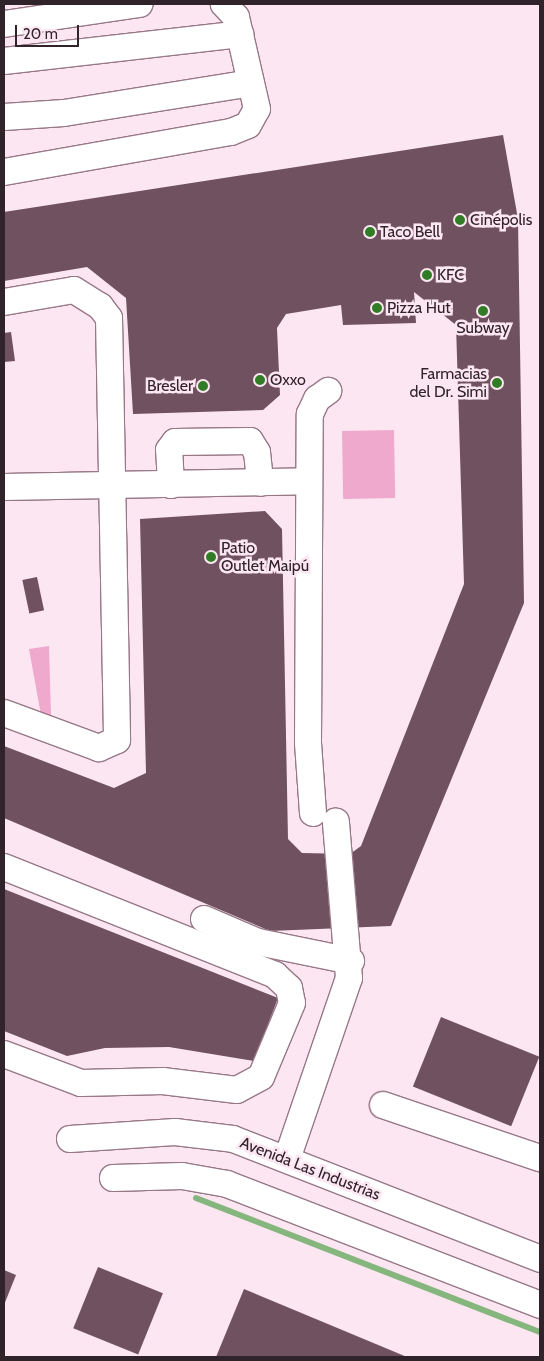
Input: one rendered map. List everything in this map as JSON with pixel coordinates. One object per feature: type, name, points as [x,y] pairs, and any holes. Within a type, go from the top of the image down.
[{"type":"street","points":[[4,24],[140,4]]},
{"type":"street","points":[[4,172],[231,132],[248,125],[257,109],[236,17],[224,4]]},
{"type":"street","points":[[4,61],[240,34]]},
{"type":"street","points":[[4,117],[64,113],[251,82]]},
{"type":"street","points":[[4,302],[74,290],[100,306],[109,318],[117,740],[99,748],[4,713]]},
{"type":"street","points":[[287,1159],[351,961],[308,743],[310,414],[312,406],[328,392]]},
{"type":"street","points":[[171,485],[169,450],[175,442],[250,441],[258,452],[260,483]]},
{"type":"street","points":[[4,487],[309,481]]},
{"type":"street","points":[[4,868],[275,975],[289,988],[292,1003],[261,1077],[237,1090],[163,1081],[81,1083],[4,1054]]},
{"type":"street","points":[[204,918],[258,942],[351,961]]},
{"type":"street","points":[[383,1105],[540,1158]]},
{"type":"street","points":[[157,1133],[151,1154],[160,1175]]},
{"type":"street","name":"Avenida Las Industrias","points":[[70,1139],[157,1133],[211,1134],[287,1159],[540,1259]]},
{"type":"street","points":[[113,1178],[160,1175],[227,1184],[540,1305]]},
{"type":"street","points":[[415,1256],[414,1232],[429,1215]]},
{"type":"shaded area","points":[[394,430],[395,498],[343,499],[342,431]]},
{"type":"shaded area","points":[[49,646],[51,715],[41,715],[29,649]]},
{"type":"building","name":"Patio Outlet Maipú","points":[[503,135],[518,219],[524,603],[391,926],[270,931],[4,818],[4,746],[114,788],[146,773],[140,519],[265,511],[282,529],[288,839],[302,853],[350,854],[361,846],[464,584],[456,325],[414,292],[416,323],[343,325],[341,305],[286,314],[277,328],[280,395],[263,410],[133,414],[126,298],[87,267],[4,281],[4,212]]},
{"type":"building","points":[[11,332],[15,361],[4,362],[4,333]]},
{"type":"building","points":[[37,577],[44,610],[29,613],[22,580]]},
{"type":"building","points":[[4,889],[278,998],[254,1061],[169,1047],[105,1048],[67,1056],[4,1031]]},
{"type":"building","points":[[441,1017],[539,1057],[511,1126],[413,1087]]},
{"type":"building","points":[[98,1267],[163,1293],[138,1354],[73,1328]]},
{"type":"building","points":[[4,1270],[16,1275],[4,1305]]},
{"type":"building","points":[[244,1289],[407,1357],[216,1357]]},
{"type":"waterway","points":[[196,1198],[540,1332]]},
{"type":"place","name":"Cinépolis","points":[[460,220]]},
{"type":"place","name":"Taco Bell","points":[[370,232]]},
{"type":"place","name":"KFC","points":[[427,275]]},
{"type":"place","name":"Pizza Hut","points":[[377,308]]},
{"type":"place","name":"Subway","points":[[483,311]]},
{"type":"place","name":"Oxxo","points":[[260,380]]},
{"type":"place","name":"Farmacias del Dr. Simi","points":[[497,383]]},
{"type":"place","name":"Bresler","points":[[203,386]]},
{"type":"place","name":"Patio Outlet Maipú","points":[[211,557]]}]
